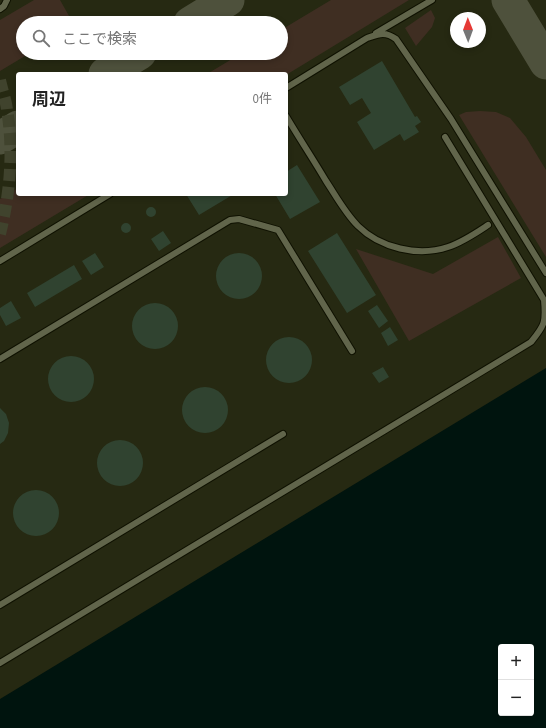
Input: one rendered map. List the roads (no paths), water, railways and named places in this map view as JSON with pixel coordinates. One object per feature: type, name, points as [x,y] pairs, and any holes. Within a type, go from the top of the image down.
[{"type":"lane","points":[[0,9],[4,6],[7,0]]},
{"type":"lane","points":[[288,87],[432,0]]},
{"type":"lane","points":[[367,38],[381,34],[390,34],[402,45],[452,119],[546,273]]},
{"type":"lane","points":[[288,119],[344,210],[358,226],[378,241],[393,247],[407,250],[437,250],[462,241],[488,225]]},
{"type":"lane","points":[[0,663],[530,342],[545,325],[546,310],[544,300],[445,137]]},
{"type":"lane","points":[[0,261],[107,196]]},
{"type":"lane","points":[[0,359],[230,220],[239,219],[273,227],[278,230],[352,351]]},
{"type":"lane","points":[[0,605],[283,434]]},
{"type":"tunnel","points":[[0,80],[6,102],[10,141],[10,172],[0,234]]}]
